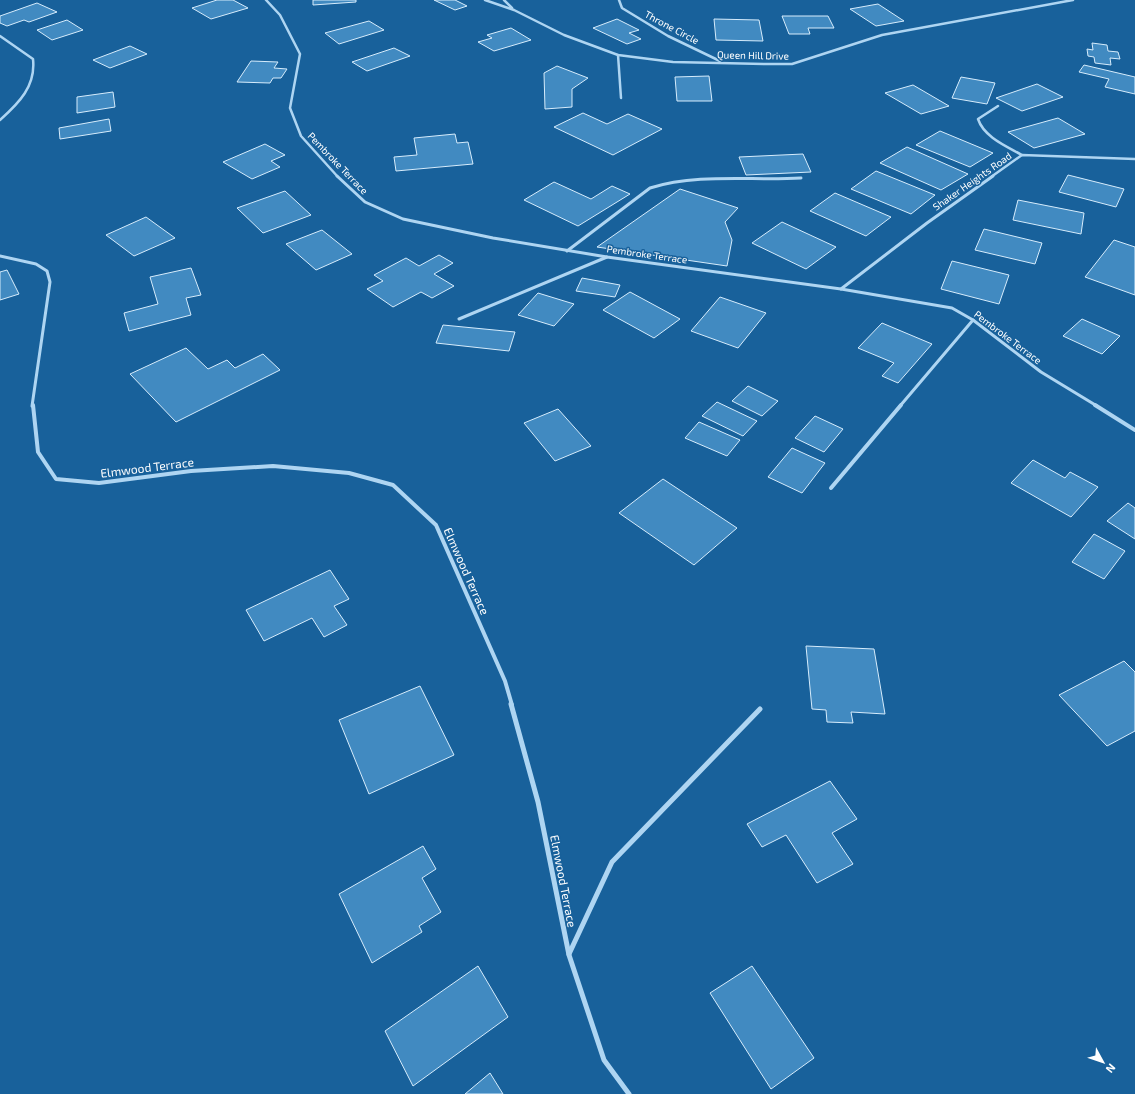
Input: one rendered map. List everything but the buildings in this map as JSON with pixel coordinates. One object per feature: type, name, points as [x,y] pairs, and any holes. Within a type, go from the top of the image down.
[{"type":"street","name":"Pembroke Terrace","points":[[266,0],[280,15],[300,54],[290,108],[300,136],[327,166],[366,202],[402,219],[492,238],[607,257],[841,289],[952,308],[973,320],[1041,372],[1135,430]]},
{"type":"street","name":"Queen Hill Drive","points":[[485,0],[514,10],[564,35],[618,54],[635,58],[673,62],[792,64],[882,35],[1074,0]]},
{"type":"street","points":[[504,0],[514,10]]},
{"type":"street","name":"Throne Circle","points":[[618,0],[622,8],[662,32],[722,62]]},
{"type":"street","points":[[0,36],[33,59],[35,68],[34,78],[21,100],[0,120]]},
{"type":"street","points":[[618,54],[622,98]]},
{"type":"street","points":[[998,106],[978,119],[978,124],[987,133],[1022,155]]},
{"type":"street","name":"Shaker Heights Road","points":[[841,289],[928,223],[1022,155],[1135,159]]},
{"type":"street","points":[[567,251],[650,188],[658,185],[680,181],[801,178]]},
{"type":"street","name":"Elmwood Terrace","points":[[0,256],[36,264],[48,271],[50,282],[32,409],[38,452],[56,479],[99,483],[191,471],[274,466],[349,473],[393,485],[436,525],[505,681],[538,802],[569,954],[604,1060],[629,1094]]},
{"type":"street","points":[[458,319],[607,257]]},
{"type":"street","points":[[831,488],[973,320]]},
{"type":"street","points":[[569,954],[612,862],[760,709]]}]
